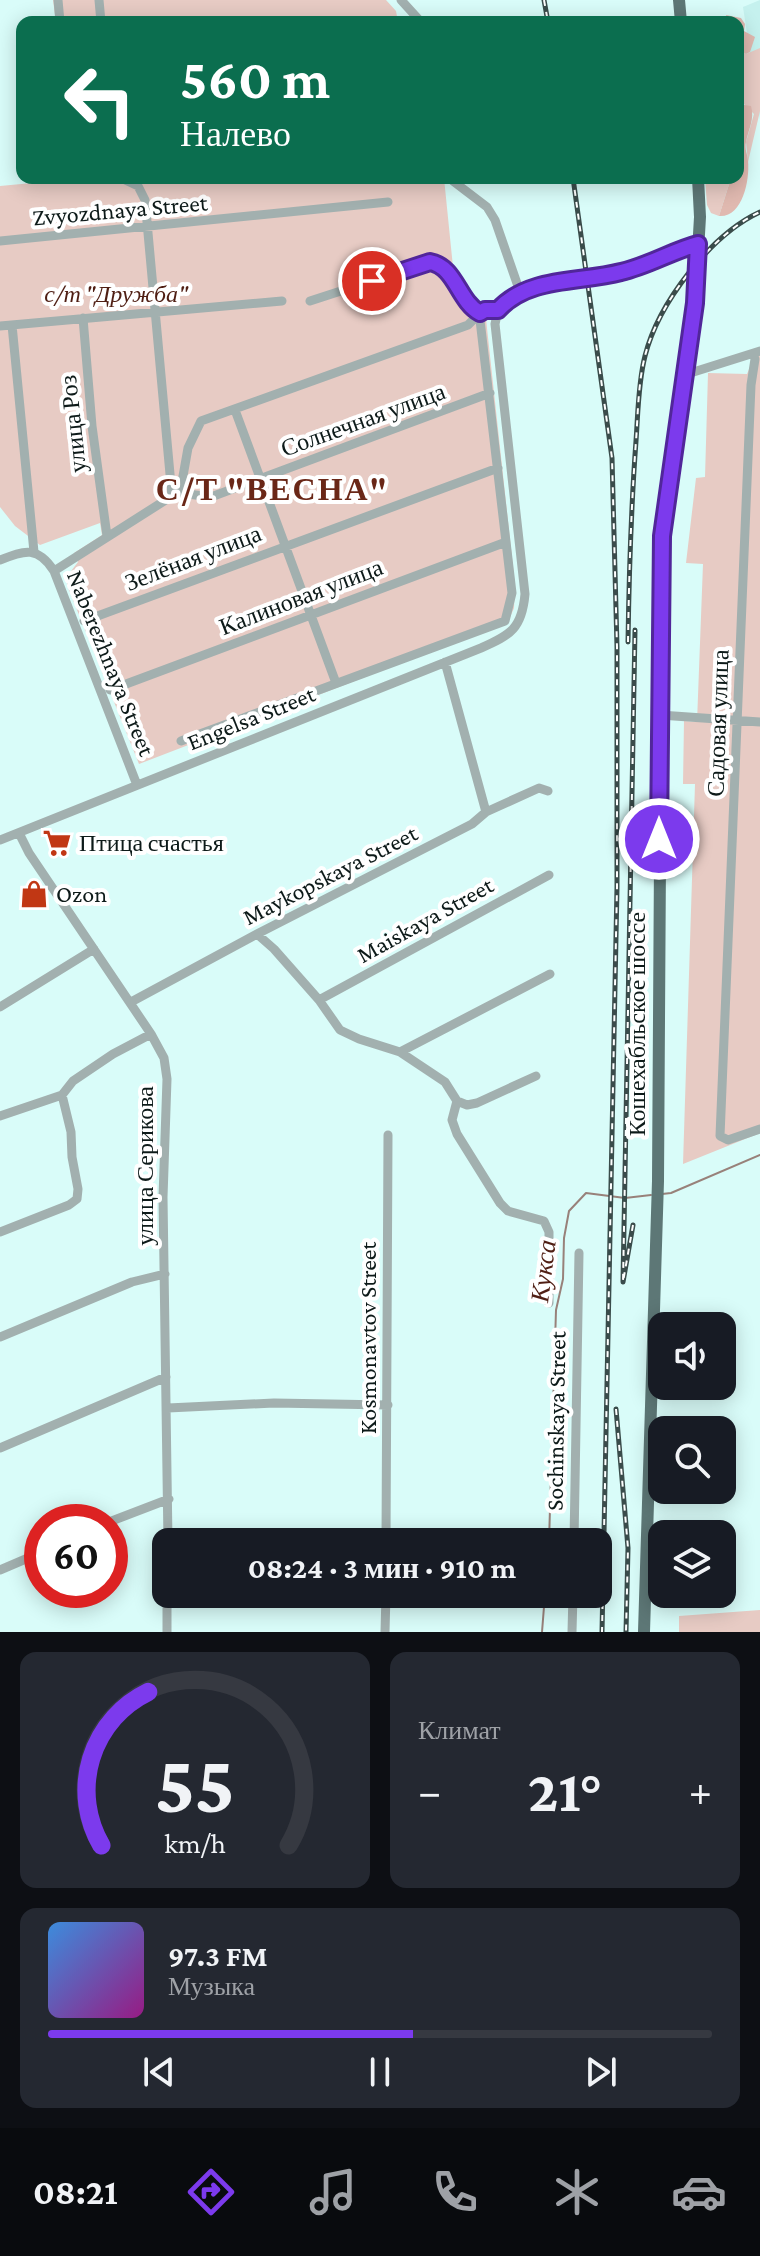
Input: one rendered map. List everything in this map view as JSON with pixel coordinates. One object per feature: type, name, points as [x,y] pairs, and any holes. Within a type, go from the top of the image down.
[{"type":"main road","name":"Кошехабльское шоссе","points":[[644,1632],[658,1208],[662,536],[695,303],[700,217],[698,184]]},
{"type":"street","points":[[401,0],[416,16]]},
{"type":"street","points":[[134,184],[143,192],[169,480],[176,494]]},
{"type":"street","points":[[457,184],[487,207],[495,220],[520,292]]},
{"type":"street","name":"Zvyozdnaya Street","points":[[0,241],[388,202]]},
{"type":"street","points":[[54,571],[176,494],[188,448],[201,421],[468,325],[480,313],[498,310],[520,292],[545,284],[625,272],[678,249],[698,244]]},
{"type":"street","points":[[310,301],[430,262],[439,264],[448,272],[471,308],[480,313]]},
{"type":"street","points":[[0,326],[282,301]]},
{"type":"street","name":"Engelsa Street","points":[[0,840],[498,641],[515,629],[523,611],[525,594],[495,324],[498,310]]},
{"type":"street","points":[[181,741],[505,621],[512,593],[480,313]]},
{"type":"street","name":"улица Роз","points":[[83,318],[92,426],[107,536]]},
{"type":"street","points":[[0,560],[23,551],[34,552],[12,325]]},
{"type":"street","points":[[684,375],[757,356]]},
{"type":"street","name":"Садовая улица","points":[[757,356],[751,385],[720,1136],[728,1140],[760,1129]]},
{"type":"street","name":"Солнечная улица","points":[[176,494],[211,497],[490,393]]},
{"type":"street","points":[[235,410],[336,683]]},
{"type":"street","name":"Зелёная улица","points":[[84,621],[498,468]]},
{"type":"street","name":"Калиновая улица","points":[[110,690],[506,542]]},
{"type":"street","name":"Naberezhnaya Street","points":[[34,552],[47,560],[54,571],[137,785]]},
{"type":"street","points":[[445,662],[486,812]]},
{"type":"street","points":[[660,715],[760,722]]},
{"type":"street","name":"Maykopskaya Street","points":[[131,1002],[472,824],[486,812],[539,788],[548,791]]},
{"type":"street","name":"улица Серикова","points":[[19,833],[29,853],[131,1002],[164,1058],[167,1079],[164,1141],[168,1528]]},
{"type":"street","name":"Maiskaya Street","points":[[319,1000],[549,875]]},
{"type":"street","points":[[257,934],[319,1000],[340,1030],[400,1052],[445,1082],[457,1101],[467,1105],[477,1103],[536,1076]]},
{"type":"street","points":[[0,1007],[94,949]]},
{"type":"street","points":[[400,1052],[550,974]]},
{"type":"street","points":[[0,1116],[62,1095],[73,1081],[113,1054],[151,1034]]},
{"type":"street","points":[[0,1232],[77,1199],[71,1132],[62,1095]]},
{"type":"street","name":"Sochinskaya Street","points":[[457,1101],[452,1120],[457,1134],[500,1203],[508,1211],[544,1221],[549,1232],[549,1303]]},
{"type":"street","name":"Kosmonavtov Street","points":[[386,1528],[388,1135]]},
{"type":"street","name":"Sochinskaya Street","points":[[574,1528],[579,1253]]},
{"type":"street","points":[[0,1337],[132,1282],[165,1274]]},
{"type":"street","points":[[0,1448],[166,1377]]},
{"type":"street","points":[[168,1408],[274,1403],[388,1405]]},
{"type":"street","points":[[128,1515],[169,1499]]},
{"type":"street","points":[[0,1570],[24,1560]]},
{"type":"street","points":[[167,1608],[167,1632]]},
{"type":"street","points":[[385,1632],[386,1608]]},
{"type":"street","points":[[572,1632],[573,1608]]},
{"type":"shaded area","points":[[760,0],[760,120],[743,7]]},
{"type":"shaded area","points":[[744,31],[755,37],[750,52],[746,54]]},
{"type":"shaded area","points":[[744,105],[751,106],[752,120],[746,145],[748,178],[743,197],[734,211],[719,216],[729,184],[744,184]]},
{"type":"green space","points":[[53,0],[386,0],[397,16],[55,16]]},
{"type":"green space","points":[[760,48],[760,111],[748,162],[746,142],[754,114],[744,104],[746,54]]},
{"type":"green space","name":"С/Т \"ВЕСНА\"","points":[[445,184],[453,267],[486,319],[515,585],[514,608],[508,622],[139,764],[67,585],[68,575],[78,562],[74,553],[102,535],[100,523],[40,545],[15,526],[0,507],[0,186]]},
{"type":"green space","points":[[705,184],[729,184],[719,216],[711,213],[707,205]]},
{"type":"green space","points":[[760,355],[760,1133],[683,1164],[695,784],[683,784],[684,721],[697,722],[703,564],[686,563],[696,478],[705,477],[708,373],[747,374],[754,357]]},
{"type":"green space","points":[[760,1610],[760,1632],[679,1632],[679,1616]]},
{"type":"waterway","name":"Кукса","points":[[662,1194],[760,1155]]},
{"type":"waterway","name":"Кукса","points":[[549,1528],[556,1310],[563,1279],[564,1238],[569,1211],[586,1193],[625,1198],[651,1195]]},
{"type":"waterway","name":"Кукса","points":[[542,1632],[544,1608]]},
{"type":"railway","points":[[544,0],[547,16]]},
{"type":"railway","points":[[574,184],[612,458],[617,647],[617,887],[602,1632]]},
{"type":"railway","points":[[628,642],[634,466],[645,356],[661,315],[689,273],[723,237],[760,212]]},
{"type":"railway","points":[[633,1225],[623,1282],[635,630]]},
{"type":"railway","points":[[616,1409],[628,1548],[626,1632]]},
{"type":"place","name":"Птица счастья","points":[[57,843]]},
{"type":"place","name":"Ozon","points":[[34,894]]},
{"type":"district","name":"С/Т \"ВЕСНА\"","points":[[272,489]]},
{"type":"route","points":[[372,281],[430,262],[439,264],[448,272],[471,308],[480,313],[498,310],[520,292],[545,284],[625,272],[678,249],[698,244],[695,303],[662,536],[659,839]]},
{"type":"park label","name":"с/т \"Дружба\"","points":[[116,294]]}]
